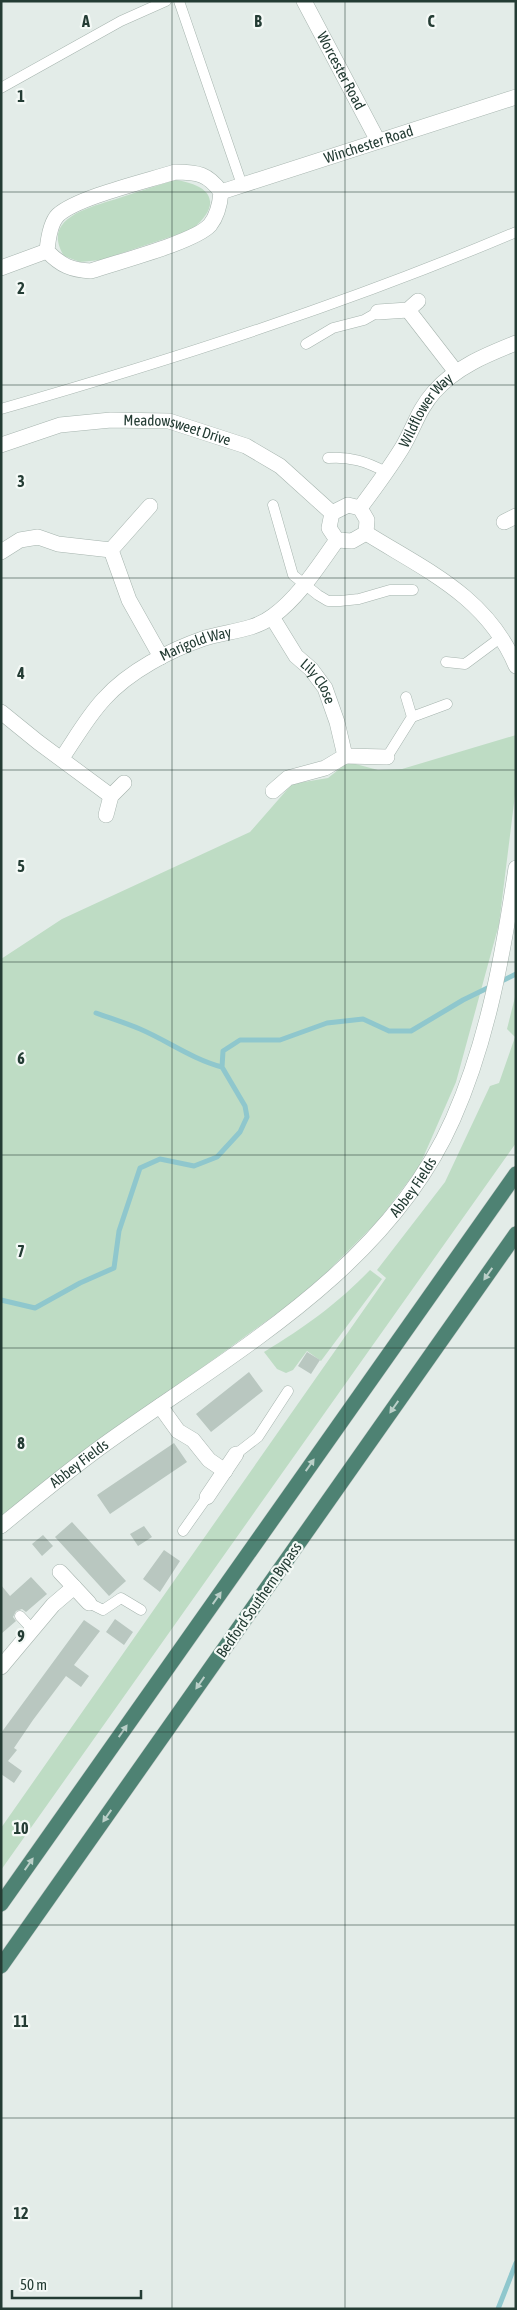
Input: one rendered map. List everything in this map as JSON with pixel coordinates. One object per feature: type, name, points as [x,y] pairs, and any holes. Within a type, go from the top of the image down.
[{"type":"highway","points":[[1,1904],[516,1174]]},
{"type":"highway","name":"Bedford Southern Bypass","points":[[1,1966],[516,1234]]},
{"type":"street","name":"Worcester Road","points":[[304,1],[378,141]]},
{"type":"street","name":"Winchester Road","points":[[222,192],[516,97]]},
{"type":"street","points":[[175,172],[194,172],[212,180],[222,192],[220,209],[210,225],[196,236],[91,270],[73,270],[57,262],[47,251],[48,237],[57,216],[73,204],[175,172]]},
{"type":"street","points":[[1,268],[47,251]]},
{"type":"street","points":[[378,312],[413,305],[456,372]]},
{"type":"street","name":"Wildflower Way","points":[[360,508],[403,446],[418,413],[435,390],[456,372],[479,358],[516,343]]},
{"type":"street","name":"Meadowsweet Drive","points":[[1,444],[60,425],[111,420],[169,421],[246,446],[280,466],[332,512]]},
{"type":"street","points":[[348,505],[360,508],[367,520],[366,532],[352,541],[337,540],[329,528],[332,512],[348,505]]},
{"type":"street","points":[[111,550],[150,506]]},
{"type":"street","points":[[366,532],[443,578],[461,593],[484,616],[500,638],[516,666]]},
{"type":"street","points":[[1,552],[20,540],[38,537],[58,544],[111,550]]},
{"type":"street","name":"Marigold Way","points":[[62,758],[104,698],[130,677],[161,657],[183,646],[207,637],[248,628],[272,617],[304,586],[337,540]]},
{"type":"street","points":[[111,550],[129,600],[161,657]]},
{"type":"street","name":"Lily Close","points":[[272,617],[296,656],[311,669],[325,688],[337,722],[345,756]]},
{"type":"street","points":[[1,712],[111,796]]},
{"type":"street","points":[[273,790],[288,778],[325,768],[345,756],[387,757]]},
{"type":"street","points":[[106,815],[111,796],[124,783]]},
{"type":"street","name":"Abbey Fields","points":[[1,1526],[104,1444],[314,1296],[356,1258],[393,1214],[426,1169],[453,1120],[473,1068],[496,988],[516,868]]},
{"type":"street","points":[[160,1406],[178,1431],[193,1440],[209,1460],[225,1471]]},
{"type":"street","points":[[207,1497],[236,1454]]},
{"type":"street","points":[[60,1572],[89,1603]]},
{"type":"street","points":[[1,1667],[53,1605],[74,1587]]},
{"type":"lane","points":[[1,88],[121,21],[166,1]]},
{"type":"lane","points":[[179,1],[242,185]]},
{"type":"lane","points":[[1,409],[82,386],[318,308],[402,279],[516,232]]},
{"type":"lane","points":[[306,344],[332,328],[364,320],[378,312]]},
{"type":"lane","points":[[328,458],[343,456],[365,462],[386,472]]},
{"type":"lane","points":[[273,505],[292,575],[304,586],[328,601],[359,598],[390,590],[413,590]]},
{"type":"lane","points":[[446,662],[465,664],[500,638]]},
{"type":"lane","points":[[406,697],[412,717]]},
{"type":"lane","points":[[387,757],[412,717],[447,704]]},
{"type":"lane","points":[[236,1454],[258,1437],[288,1391]]},
{"type":"lane","points":[[184,1531],[207,1497]]},
{"type":"lane","points":[[89,1603],[104,1610],[122,1598],[141,1610]]},
{"type":"lane","points":[[20,1616],[32,1629]]},
{"type":"green space","points":[[175,180],[198,186],[205,191],[209,198],[210,205],[207,212],[191,230],[101,260],[80,262],[64,256],[58,243],[59,232],[64,223],[72,216],[96,205]]},
{"type":"green space","points":[[516,735],[516,787],[499,924],[456,1082],[419,1167],[379,1220],[309,1290],[42,1484],[1,1518],[1,959],[62,919],[250,832],[292,784],[328,778],[348,762],[378,770],[402,769]]},
{"type":"green space","points":[[516,993],[516,1143],[1,1870],[1,1828],[386,1278],[377,1270],[445,1182],[490,1086],[499,1083],[515,1037],[507,1029]]},
{"type":"green space","points":[[370,1270],[382,1279],[321,1361],[307,1351],[293,1370],[286,1373],[277,1369],[264,1352],[320,1314],[345,1294]]},
{"type":"building","points":[[307,1352],[320,1360],[311,1374],[298,1366]]},
{"type":"building","points":[[249,1372],[263,1391],[211,1432],[196,1414]]},
{"type":"building","points":[[174,1443],[187,1462],[110,1514],[97,1495]]},
{"type":"building","points":[[72,1522],[126,1581],[109,1596],[55,1537]]},
{"type":"building","points":[[144,1526],[152,1537],[138,1546],[130,1534]]},
{"type":"building","points":[[43,1535],[53,1546],[42,1556],[32,1544]]},
{"type":"building","points":[[164,1550],[180,1561],[160,1592],[143,1579]]},
{"type":"building","points":[[31,1577],[47,1594],[26,1612],[22,1609],[16,1611],[13,1617],[16,1621],[1,1634],[1,1585],[10,1596]]},
{"type":"building","points":[[115,1619],[133,1632],[124,1645],[106,1632]]},
{"type":"building","points":[[84,1620],[100,1631],[74,1665],[89,1676],[81,1687],[66,1676],[33,1720],[14,1748],[17,1750],[8,1761],[22,1771],[14,1783],[1,1774],[1,1733]]},
{"type":"waterway","points":[[1,1300],[35,1308],[80,1283],[114,1268],[119,1231],[140,1168],[160,1159],[194,1166],[217,1157],[240,1132],[247,1117],[245,1106],[222,1067],[223,1051],[240,1040],[280,1040],[327,1023],[363,1019],[389,1031],[411,1031],[463,1000],[516,974]]},
{"type":"waterway","points":[[96,1013],[140,1029],[190,1055],[222,1067]]},
{"type":"waterway","points":[[498,2309],[516,2263]]}]
